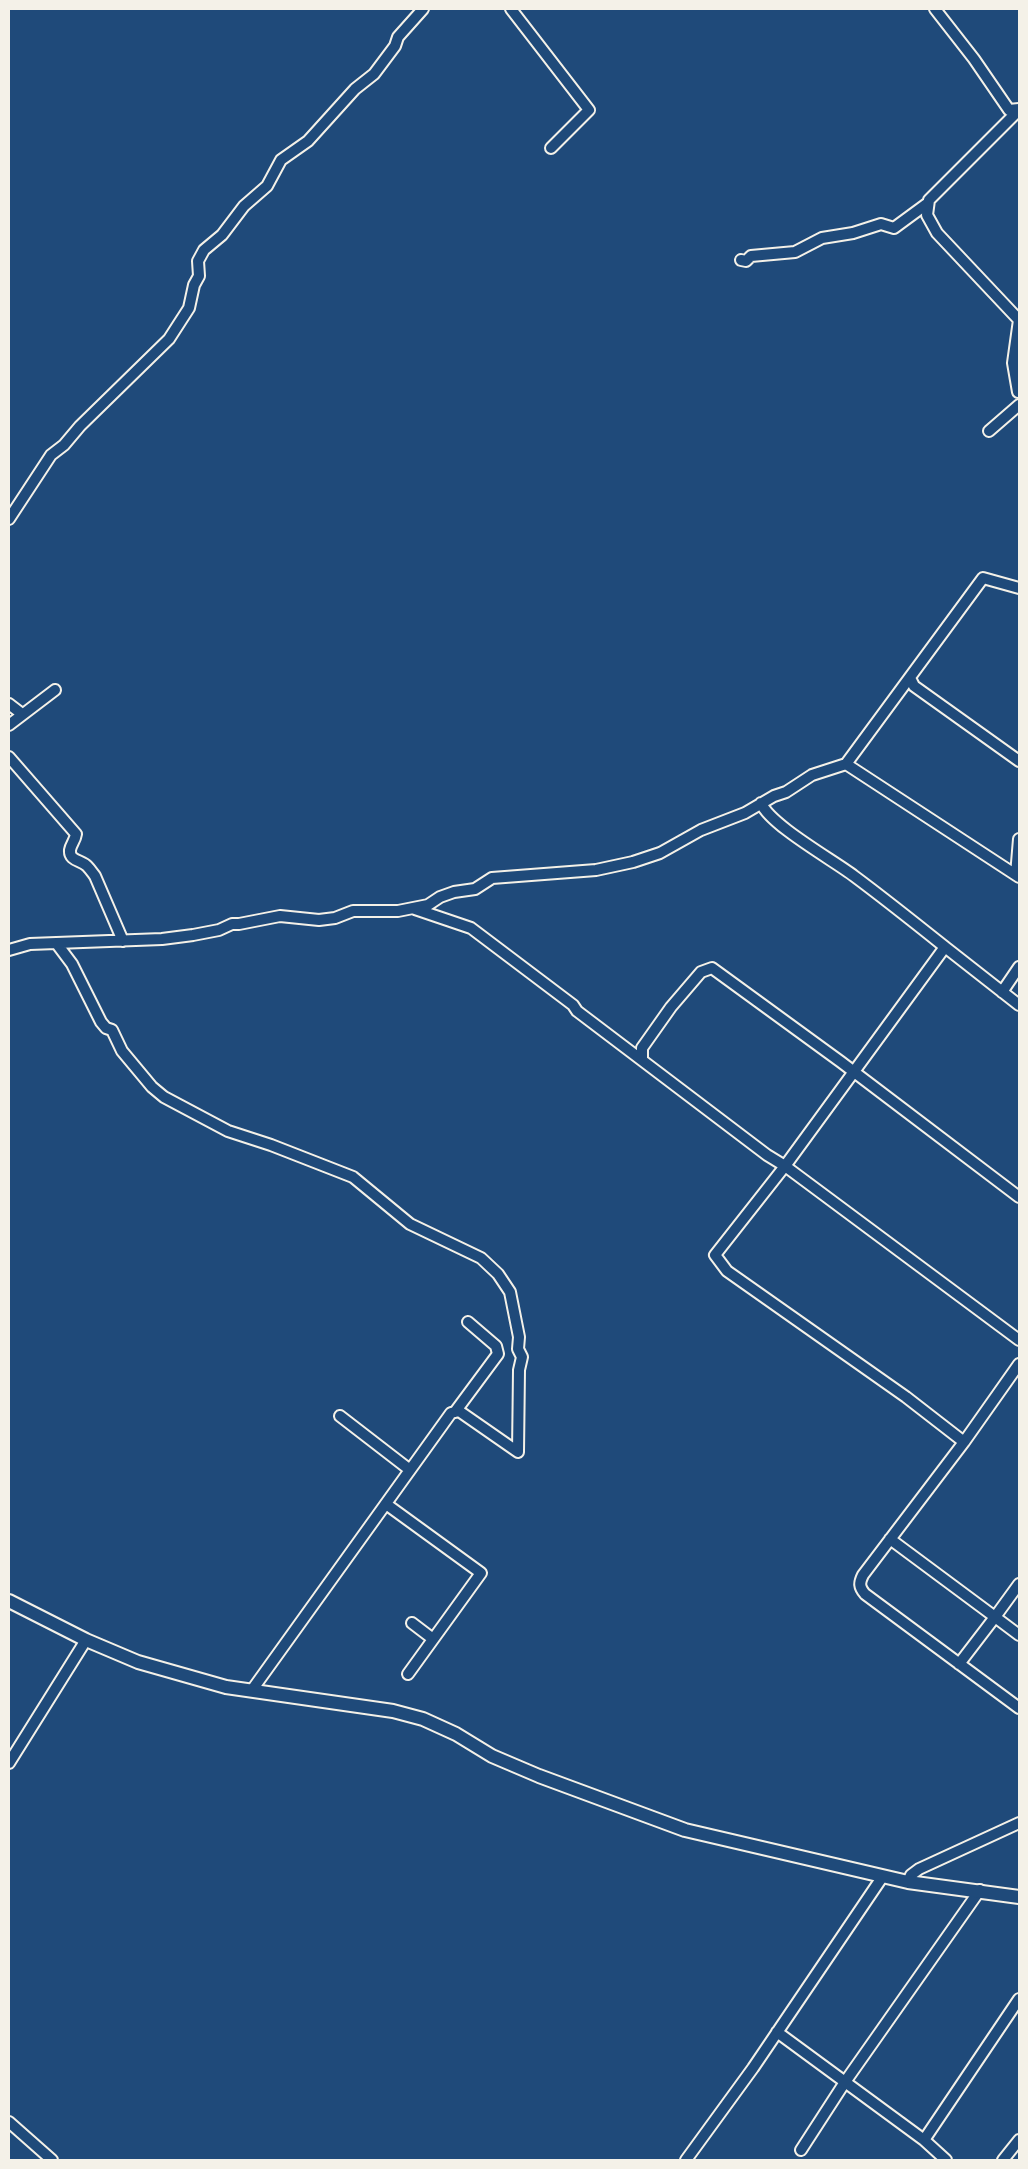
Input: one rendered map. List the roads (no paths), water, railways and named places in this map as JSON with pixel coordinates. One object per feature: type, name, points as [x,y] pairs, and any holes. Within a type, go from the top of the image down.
[{"type":"street","points":[[9,518],[51,454],[64,445],[80,426],[168,339],[189,308],[194,285],[199,276],[198,261],[204,250],[222,235],[244,206],[267,186],[281,160],[308,141],[355,89],[374,74],[395,46],[398,36],[423,9]]},
{"type":"street","points":[[511,9],[590,110],[551,148]]},
{"type":"street","points":[[935,9],[974,59],[1009,110],[1019,110]]},
{"type":"street","points":[[741,260],[746,261],[751,256],[795,252],[822,238],[860,231],[881,224],[894,228],[928,203],[1019,110]]},
{"type":"street","points":[[928,203],[928,215],[937,233],[1019,320],[1013,364],[1018,392]]},
{"type":"street","points":[[990,431],[1019,405]]},
{"type":"street","points":[[9,950],[30,944],[162,940],[219,930],[232,924],[280,916],[319,920],[335,918],[353,911],[398,911],[428,905],[440,897],[454,892],[475,889],[492,878],[596,870],[633,862],[660,853],[701,830],[745,813],[761,803],[786,792],[812,775],[846,764],[984,578],[1019,588]]},
{"type":"street","points":[[910,678],[914,686],[1019,761]]},
{"type":"street","points":[[9,726],[55,690]]},
{"type":"street","points":[[9,704],[22,714]]},
{"type":"street","points":[[9,757],[76,834],[75,841],[70,848],[70,855],[75,861],[82,862],[89,867],[95,876],[123,941]]},
{"type":"street","points":[[846,764],[1018,876]]},
{"type":"street","points":[[761,803],[764,810],[785,828],[854,875],[1019,1005]]},
{"type":"street","points":[[1018,876],[1019,839]]},
{"type":"street","points":[[414,908],[471,928],[767,1156],[785,1166],[1019,1340]]},
{"type":"street","points":[[57,944],[72,964],[102,1022],[106,1028],[112,1030],[122,1051],[152,1087],[164,1097],[228,1131],[271,1145],[353,1178],[410,1224],[481,1258],[498,1274],[510,1292],[519,1337],[518,1349],[522,1357],[519,1370],[518,1452],[459,1411],[451,1413],[252,1690]]},
{"type":"street","points":[[945,947],[785,1166],[715,1255],[726,1271],[906,1398],[964,1442]]},
{"type":"street","points":[[1002,992],[1019,967]]},
{"type":"street","points":[[642,1060],[642,1048],[666,1014],[701,972],[712,968],[854,1072],[1019,1197]]},
{"type":"street","points":[[455,1412],[498,1354],[496,1346],[468,1322]]},
{"type":"street","points":[[1018,1371],[862,1575],[859,1582],[860,1588],[1019,1708]]},
{"type":"street","points":[[340,1416],[410,1470]]},
{"type":"street","points":[[386,1504],[481,1573],[408,1674]]},
{"type":"street","points":[[890,1539],[1019,1635]]},
{"type":"street","points":[[959,1664],[1019,1584]]},
{"type":"street","points":[[9,1601],[86,1640],[138,1662],[226,1687],[393,1711],[423,1719],[456,1734],[492,1756],[686,1830],[908,1882],[980,1890],[1019,1897]]},
{"type":"street","points":[[412,1623],[433,1639]]},
{"type":"street","points":[[9,1763],[86,1640]]},
{"type":"street","points":[[908,1882],[911,1875],[919,1869],[1019,1823]]},
{"type":"street","points":[[686,2160],[777,2032],[883,1876]]},
{"type":"street","points":[[801,2150],[845,2082],[980,1890]]},
{"type":"street","points":[[924,2140],[1019,1999]]},
{"type":"street","points":[[777,2032],[924,2140],[946,2160]]},
{"type":"street","points":[[9,2122],[52,2160]]},
{"type":"street","points":[[1003,2160],[1019,2140]]}]
